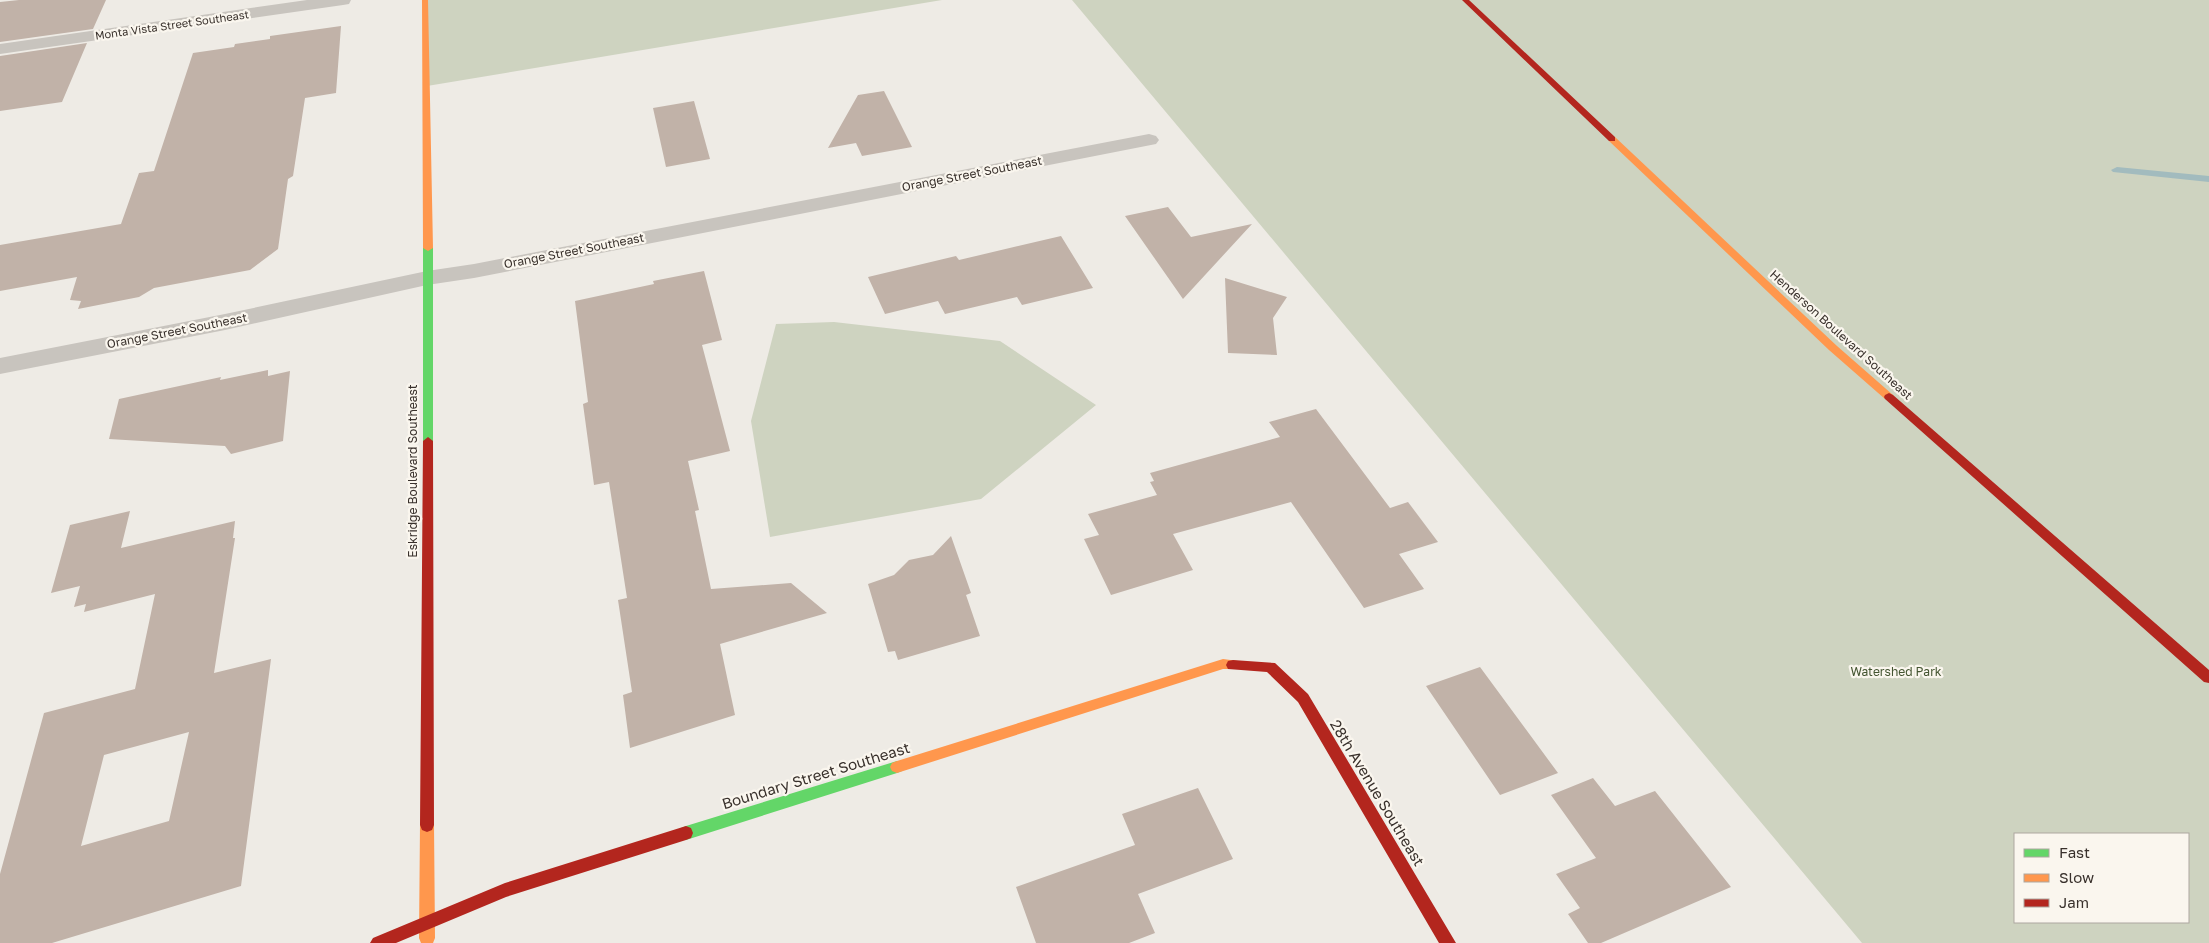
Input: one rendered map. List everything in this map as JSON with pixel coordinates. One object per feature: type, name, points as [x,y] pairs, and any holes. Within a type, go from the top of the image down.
[{"type":"street","name":"Monta Vista Street Southeast","points":[[0,49],[344,0]]},
{"type":"street","name":"Eskridge Boulevard Southeast","points":[[425,0],[428,165],[426,943]]},
{"type":"street","name":"Henderson Boulevard Southeast","points":[[1465,0],[1833,348],[2209,678]]},
{"type":"street","name":"Orange Street Southeast","points":[[0,366],[224,322],[427,278],[474,271],[1149,140]]},
{"type":"street","name":"Boundary Street Southeast","points":[[378,943],[505,890],[1224,664],[1270,666]]},
{"type":"street","name":"28th Avenue Southeast","points":[[1270,666],[1303,698],[1448,943]]},
{"type":"green space","points":[[427,0],[942,0],[427,86]]},
{"type":"green space","name":"Watershed Park","points":[[1072,0],[2209,0],[2209,943],[1862,943]]},
{"type":"green space","points":[[834,322],[1000,341],[1096,405],[981,499],[770,537],[751,421],[776,324]]},
{"type":"building","points":[[19,0],[106,0],[93,29],[0,42],[0,2]]},
{"type":"building","points":[[341,26],[336,93],[305,98],[293,176],[288,179],[278,249],[250,270],[154,288],[139,297],[78,309],[81,301],[70,300],[77,277],[0,291],[0,245],[121,224],[139,173],[154,171],[193,53],[234,47],[235,44],[270,39],[270,36]]},
{"type":"building","points":[[87,43],[62,102],[0,111],[0,56]]},
{"type":"building","points":[[884,91],[912,147],[862,156],[856,143],[828,148],[858,95]]},
{"type":"building","points":[[694,101],[710,159],[666,167],[653,108]]},
{"type":"building","points":[[1168,207],[1191,237],[1252,224],[1183,299],[1125,216]]},
{"type":"building","points":[[1061,236],[1093,288],[1022,305],[1017,297],[945,314],[938,301],[885,314],[868,277],[956,256],[959,260]]},
{"type":"building","points":[[704,271],[722,340],[702,345],[730,451],[688,461],[699,510],[695,511],[711,589],[791,583],[827,613],[720,644],[735,715],[630,748],[623,695],[632,692],[618,600],[627,598],[609,482],[594,485],[583,404],[588,402],[575,301],[654,284],[653,281]]},
{"type":"building","points":[[1225,278],[1287,297],[1273,318],[1277,355],[1228,353]]},
{"type":"building","points":[[268,370],[268,376],[290,371],[283,441],[231,454],[225,446],[109,439],[119,399],[221,377],[220,380]]},
{"type":"building","points":[[1316,409],[1390,508],[1408,502],[1438,542],[1399,554],[1424,589],[1364,608],[1291,502],[1173,534],[1193,570],[1111,595],[1084,539],[1099,535],[1088,514],[1157,495],[1150,482],[1154,481],[1150,473],[1280,437],[1269,422]]},
{"type":"building","points":[[130,511],[121,548],[235,521],[233,538],[235,538],[214,673],[271,659],[241,886],[52,943],[0,943],[0,874],[44,713],[135,689],[155,594],[84,612],[86,604],[74,607],[80,586],[51,593],[70,525]],"holes":[[[189,732],[169,821],[81,846],[104,755]]]},
{"type":"building","points":[[951,536],[971,593],[966,595],[980,636],[898,660],[895,651],[888,652],[868,584],[894,575],[909,560],[933,555]]},
{"type":"building","points":[[1480,667],[1558,773],[1500,795],[1426,686]]},
{"type":"building","points":[[1593,778],[1615,806],[1655,791],[1731,887],[1601,943],[1588,943],[1568,914],[1580,908],[1556,874],[1596,858],[1551,795]]},
{"type":"building","points":[[1198,788],[1233,859],[1138,894],[1155,933],[1129,943],[1036,943],[1016,887],[1135,845],[1122,814]]},
{"type":"waterway","points":[[2117,170],[2209,179]]},
{"type":"traffic: fast","points":[[428,248],[428,441]]},
{"type":"traffic: fast","points":[[686,833],[897,767]]},
{"type":"traffic: slow","points":[[425,0],[428,248]]},
{"type":"traffic: slow","points":[[1612,139],[1833,348],[1889,397]]},
{"type":"traffic: slow","points":[[897,767],[1223,664],[1233,665]]},
{"type":"traffic: slow","points":[[427,825],[427,938]]},
{"type":"traffic: jam","points":[[1465,0],[1612,139]]},
{"type":"traffic: jam","points":[[1889,397],[2209,678]]},
{"type":"traffic: jam","points":[[427,825],[428,441]]},
{"type":"traffic: jam","points":[[1233,665],[1270,667],[1303,698],[1448,943]]},
{"type":"traffic: jam","points":[[378,943],[505,890],[686,833]]}]
